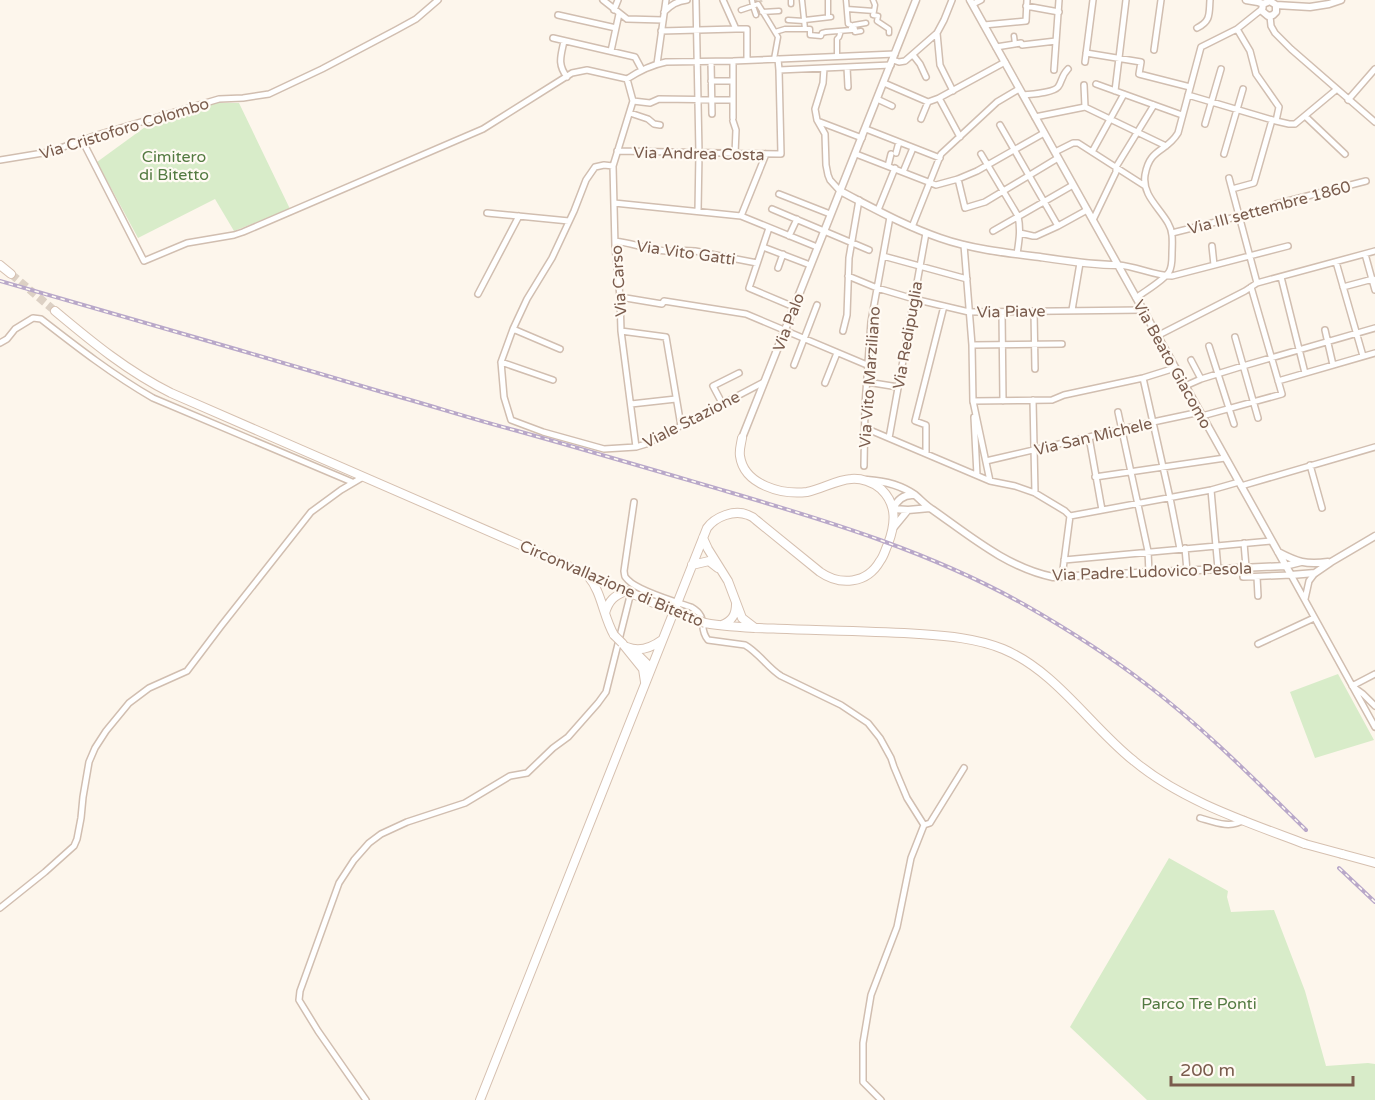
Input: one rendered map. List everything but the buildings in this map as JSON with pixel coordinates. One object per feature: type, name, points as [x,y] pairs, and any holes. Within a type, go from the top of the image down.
[{"type":"main road","points":[[0,265],[11,274]]},
{"type":"main road","name":"Circonvallazione di Bitetto","points":[[55,311],[107,354],[151,382],[202,407],[630,593],[705,623],[756,628],[939,635],[973,640],[1004,649],[1040,671],[1132,760],[1173,789],[1305,844],[1375,862]]},
{"type":"main road","name":"Via Palo","points":[[742,438],[740,454],[742,464],[754,479],[773,489],[798,493],[850,479],[864,480]]},
{"type":"main road","points":[[480,1100],[645,682],[647,669],[662,640],[707,528],[717,518],[729,514],[748,514],[827,577],[849,581],[863,577],[875,569],[883,556],[894,527],[893,509],[888,498],[881,489],[864,480]]},
{"type":"main road","points":[[703,538],[728,580],[742,618],[756,628]]},
{"type":"main road","points":[[699,549],[708,549]]},
{"type":"main road","points":[[699,549],[709,561],[723,571]]},
{"type":"main road","points":[[692,565],[709,561]]},
{"type":"main road","points":[[587,574],[597,588],[607,621],[614,635],[647,669]]},
{"type":"main road","points":[[605,613],[612,598],[630,593]]},
{"type":"main road","points":[[720,626],[728,623],[735,615],[736,603]]},
{"type":"main road","points":[[633,650],[646,648],[662,640]]},
{"type":"main road","points":[[623,645],[633,650],[647,669]]},
{"type":"street","name":"Via Cristoforo Colombo","points":[[0,160],[42,154],[219,99],[258,96],[279,90],[407,25],[438,0]]},
{"type":"street","points":[[603,0],[627,20],[663,20]]},
{"type":"street","points":[[611,51],[616,28],[618,0]]},
{"type":"street","points":[[657,64],[666,0]]},
{"type":"street","points":[[664,12],[678,1],[687,0]]},
{"type":"street","points":[[696,0],[698,211]]},
{"type":"street","points":[[723,0],[736,29]]},
{"type":"street","points":[[802,0],[805,29]]},
{"type":"street","points":[[788,20],[804,21],[830,17],[828,0]]},
{"type":"street","points":[[846,0],[848,24],[853,30]]},
{"type":"street","name":"Via Palo","points":[[742,438],[916,0]]},
{"type":"street","points":[[82,140],[144,261],[187,243],[243,232],[483,129],[581,70],[627,79],[642,70],[666,62],[733,62],[837,56],[905,61],[937,33],[952,0]]},
{"type":"street","points":[[971,2],[981,0]]},
{"type":"street","points":[[1054,70],[1059,0]]},
{"type":"street","points":[[1085,62],[1093,0]]},
{"type":"street","points":[[1115,91],[1126,0]]},
{"type":"street","points":[[1154,50],[1161,0]]},
{"type":"street","points":[[1197,28],[1205,24],[1209,15],[1210,0]]},
{"type":"street","points":[[1247,0],[1258,2],[1262,6],[1263,14],[1270,16],[1276,12],[1278,4]]},
{"type":"street","points":[[1136,298],[1170,271],[1172,233],[1169,224],[1146,192],[1145,175],[1150,159],[1171,142],[1178,133],[1201,47],[1237,29],[1270,1],[1310,7],[1341,0]]},
{"type":"street","points":[[871,1],[875,5],[873,15],[878,16],[877,21],[882,27],[889,29],[889,33]]},
{"type":"street","name":"Via Beato Giacomo","points":[[971,2],[1375,727]]},
{"type":"street","points":[[741,10],[753,3],[758,4],[778,37],[776,59],[779,70],[847,67],[893,60]]},
{"type":"street","points":[[753,3],[756,15]]},
{"type":"street","points":[[984,26],[1026,21],[1027,3],[1059,12]]},
{"type":"street","points":[[847,9],[874,11]]},
{"type":"street","points":[[762,12],[778,11]]},
{"type":"street","points":[[558,15],[616,28]]},
{"type":"street","points":[[1270,16],[1271,26],[1275,33],[1375,122]]},
{"type":"street","points":[[853,30],[854,25],[866,23]]},
{"type":"street","points":[[661,31],[747,29],[747,60]]},
{"type":"street","points":[[775,32],[785,29],[810,29],[810,35],[821,36],[822,33],[853,30],[861,32]]},
{"type":"street","points":[[1232,189],[1254,183],[1279,107],[1256,74],[1250,51],[1237,29]]},
{"type":"street","points":[[837,56],[837,39],[841,32]]},
{"type":"street","points":[[937,33],[940,65],[953,91]]},
{"type":"street","points":[[821,36],[821,43]]},
{"type":"street","points":[[1014,36],[1015,44]]},
{"type":"street","points":[[553,38],[635,57],[642,70]]},
{"type":"street","points":[[564,40],[560,63],[561,70],[567,77]]},
{"type":"street","points":[[996,47],[1056,41]]},
{"type":"street","points":[[1086,53],[1142,62],[1139,74],[1190,87]]},
{"type":"street","points":[[913,55],[926,77]]},
{"type":"street","points":[[711,62],[712,114]]},
{"type":"street","points":[[733,62],[735,154]]},
{"type":"street","points":[[884,83],[928,102],[1005,62]]},
{"type":"street","points":[[847,67],[848,87]]},
{"type":"street","points":[[824,68],[823,83],[815,109],[825,134],[826,165],[830,180],[840,191],[926,233],[964,245],[1080,263],[1130,266],[1166,276],[1288,246]]},
{"type":"street","points":[[912,227],[941,154],[997,102],[1021,92],[1053,90],[1060,86],[1062,75],[1068,69]]},
{"type":"street","points":[[1205,124],[1221,69]]},
{"type":"street","points":[[1348,100],[1375,69]]},
{"type":"street","name":"Via Andrea Costa","points":[[617,151],[781,154],[779,70]]},
{"type":"street","points":[[627,79],[633,101],[650,103],[659,99],[733,100]]},
{"type":"street","points":[[711,81],[733,81]]},
{"type":"street","points":[[1096,84],[1182,115]]},
{"type":"street","points":[[1084,85],[1085,107]]},
{"type":"street","points":[[1224,154],[1243,89]]},
{"type":"street","points":[[1188,95],[1236,110],[1295,124],[1337,89]]},
{"type":"street","points":[[1092,152],[1124,94]]},
{"type":"street","points":[[939,98],[960,137]]},
{"type":"street","points":[[877,99],[892,106]]},
{"type":"street","name":"Via Carso","points":[[633,101],[613,166],[621,331],[666,337],[681,426]]},
{"type":"street","points":[[921,119],[928,102]]},
{"type":"street","points":[[1093,220],[1116,172],[1116,167],[1154,105]]},
{"type":"street","points":[[1035,117],[1085,107],[1166,146]]},
{"type":"street","points":[[630,113],[660,125]]},
{"type":"street","points":[[1305,116],[1345,154]]},
{"type":"street","points":[[819,122],[862,138]]},
{"type":"street","points":[[1000,125],[1058,226]]},
{"type":"street","points":[[866,129],[939,158]]},
{"type":"street","points":[[856,154],[936,185],[977,171],[1044,133]]},
{"type":"street","points":[[888,166],[900,142]]},
{"type":"street","points":[[958,179],[965,208],[985,202],[1029,176],[1073,143],[1078,143],[1145,186]]},
{"type":"street","points":[[903,172],[913,148]]},
{"type":"street","points":[[741,216],[766,154]]},
{"type":"street","points":[[981,154],[1018,216],[1020,233],[1017,254]]},
{"type":"street","points":[[553,380],[501,362],[527,299],[552,258],[586,180],[595,167],[613,166]]},
{"type":"street","points":[[878,210],[895,168]]},
{"type":"street","points":[[1229,178],[1257,283]]},
{"type":"street","name":"Via III settembre 1860","points":[[1172,233],[1366,181]]},
{"type":"street","points":[[993,231],[1073,185]]},
{"type":"street","points":[[779,195],[830,214]]},
{"type":"street","points":[[843,331],[847,315],[848,276],[859,200]]},
{"type":"street","points":[[614,203],[741,216],[817,247]]},
{"type":"street","points":[[772,209],[869,250]]},
{"type":"street","points":[[1020,233],[1033,237],[1087,210]]},
{"type":"street","points":[[487,213],[570,221]]},
{"type":"street","points":[[478,294],[519,216]]},
{"type":"street","name":"Via Vito Marziliano","points":[[864,466],[867,365],[871,322],[890,217]]},
{"type":"street","points":[[789,236],[797,219]]},
{"type":"street","name":"Via Vito Gatti","points":[[770,228],[749,288],[794,307]]},
{"type":"street","name":"Via Redipuglia","points":[[889,438],[926,233]]},
{"type":"street","name":"Via Vito Gatti","points":[[615,241],[667,251],[695,251],[757,262]]},
{"type":"street","points":[[964,245],[972,345],[977,475]]},
{"type":"street","points":[[1212,246],[1214,265]]},
{"type":"street","points":[[763,247],[810,265]]},
{"type":"street","points":[[1157,336],[1257,283],[1375,251]]},
{"type":"street","points":[[777,268],[783,254]]},
{"type":"street","points":[[1365,254],[1375,290]]},
{"type":"street","points":[[883,256],[967,279]]},
{"type":"street","points":[[1336,262],[1363,356]]},
{"type":"street","points":[[1072,310],[1080,263]]},
{"type":"street","name":"Via Piave","points":[[848,276],[877,288],[969,312],[1143,310]]},
{"type":"street","points":[[1281,277],[1305,373]]},
{"type":"street","points":[[1343,287],[1373,279]]},
{"type":"street","points":[[1251,287],[1278,381],[1375,353]]},
{"type":"street","points":[[620,297],[662,304],[664,301],[746,314],[867,365]]},
{"type":"street","points":[[794,365],[816,305]]},
{"type":"street","points":[[926,453],[926,424],[915,421],[944,306]]},
{"type":"street","points":[[1034,311],[1035,369]]},
{"type":"street","points":[[1002,312],[1003,401]]},
{"type":"street","points":[[0,343],[33,318],[41,319],[105,369],[153,398],[352,482]]},
{"type":"street","points":[[1185,386],[1271,357],[1375,328]]},
{"type":"street","points":[[513,330],[560,349]]},
{"type":"street","points":[[1325,330],[1333,365]]},
{"type":"street","points":[[621,331],[636,447]]},
{"type":"street","points":[[1235,337],[1258,418]]},
{"type":"street","points":[[972,345],[1062,344]]},
{"type":"street","points":[[1209,346],[1234,424]]},
{"type":"street","points":[[825,383],[837,352]]},
{"type":"street","points":[[1191,360],[1201,379]]},
{"type":"street","name":"Viale Stazione","points":[[501,362],[504,397],[511,420],[543,432],[604,449],[646,444],[764,382]]},
{"type":"street","points":[[973,401],[1052,400],[1064,395],[1143,378],[1175,368]]},
{"type":"street","points":[[722,404],[713,386],[739,373]]},
{"type":"street","points":[[1143,378],[1187,571]]},
{"type":"street","name":"Via San Michele","points":[[986,461],[1153,422],[1253,402],[1282,394],[1278,381]]},
{"type":"street","points":[[867,382],[898,387]]},
{"type":"street","points":[[630,404],[676,399]]},
{"type":"street","points":[[1034,400],[1035,493]]},
{"type":"street","points":[[973,401],[990,481]]},
{"type":"street","points":[[1118,412],[1148,551],[1149,573]]},
{"type":"street","points":[[865,428],[990,481],[1035,493],[1070,516]]},
{"type":"street","points":[[1089,437],[1101,510]]},
{"type":"street","points":[[1070,516],[1240,484],[1375,447]]},
{"type":"street","points":[[1095,477],[1226,458]]},
{"type":"street","points":[[1310,465],[1322,508]]},
{"type":"street","points":[[0,908],[74,846],[81,818],[89,762],[106,731],[129,703],[149,688],[187,671],[311,512],[352,482],[363,477]]},
{"type":"street","name":"Via Padre Ludovico Pesola","points":[[864,480],[890,483],[915,495],[999,556],[1045,576],[1062,578],[1285,566],[1301,562]]},
{"type":"street","points":[[1211,490],[1218,569]]},
{"type":"street","points":[[915,495],[896,501],[893,509],[930,508]]},
{"type":"street","points":[[634,502],[625,576],[633,584],[699,612],[702,617],[703,633],[708,640],[746,645],[781,676],[840,705],[868,723],[891,758],[907,798],[924,825]]},
{"type":"street","points":[[894,527],[908,510]]},
{"type":"street","points":[[1062,578],[1070,516]]},
{"type":"street","points":[[1305,601],[1309,581],[1315,573],[1375,536]]},
{"type":"street","points":[[1064,560],[1271,541]]},
{"type":"street","points":[[1244,543],[1246,567]]},
{"type":"street","points":[[1277,551],[1301,562],[1313,564],[1331,562]]},
{"type":"street","points":[[1243,577],[1315,573]]},
{"type":"street","points":[[1257,577],[1258,596]]},
{"type":"street","points":[[366,1100],[299,1000],[300,991],[339,883],[354,860],[369,843],[381,834],[407,822],[465,803],[510,776],[527,773],[568,737],[606,692],[633,584]]},
{"type":"street","points":[[1258,644],[1314,618]]},
{"type":"street","points":[[1375,674],[1352,686],[1375,706]]},
{"type":"street","points":[[924,825],[930,823],[964,768]]},
{"type":"street","points":[[1200,818],[1226,825],[1237,825],[1244,820]]},
{"type":"street","points":[[881,1100],[863,1082],[863,1043],[868,1008],[897,927],[911,858],[924,825]]},
{"type":"green space","name":"Cimitero di Bitetto","points":[[215,103],[239,103],[290,209],[234,231],[215,199],[138,238],[97,162],[152,122]]},
{"type":"green space","points":[[1338,674],[1374,740],[1315,758],[1290,692]]},
{"type":"green space","name":"Parco Tre Ponti","points":[[1169,858],[1228,891],[1227,897],[1231,912],[1274,910],[1305,991],[1326,1066],[1375,1064],[1375,1100],[1147,1100],[1070,1027]]},
{"type":"tunnel","points":[[754,3],[762,0]]},
{"type":"tunnel","points":[[11,274],[55,311]]},
{"type":"railway","points":[[0,281],[767,503],[918,554],[990,586],[1025,605],[1132,673],[1209,736],[1306,830]]},
{"type":"railway","points":[[1339,868],[1375,902]]}]
